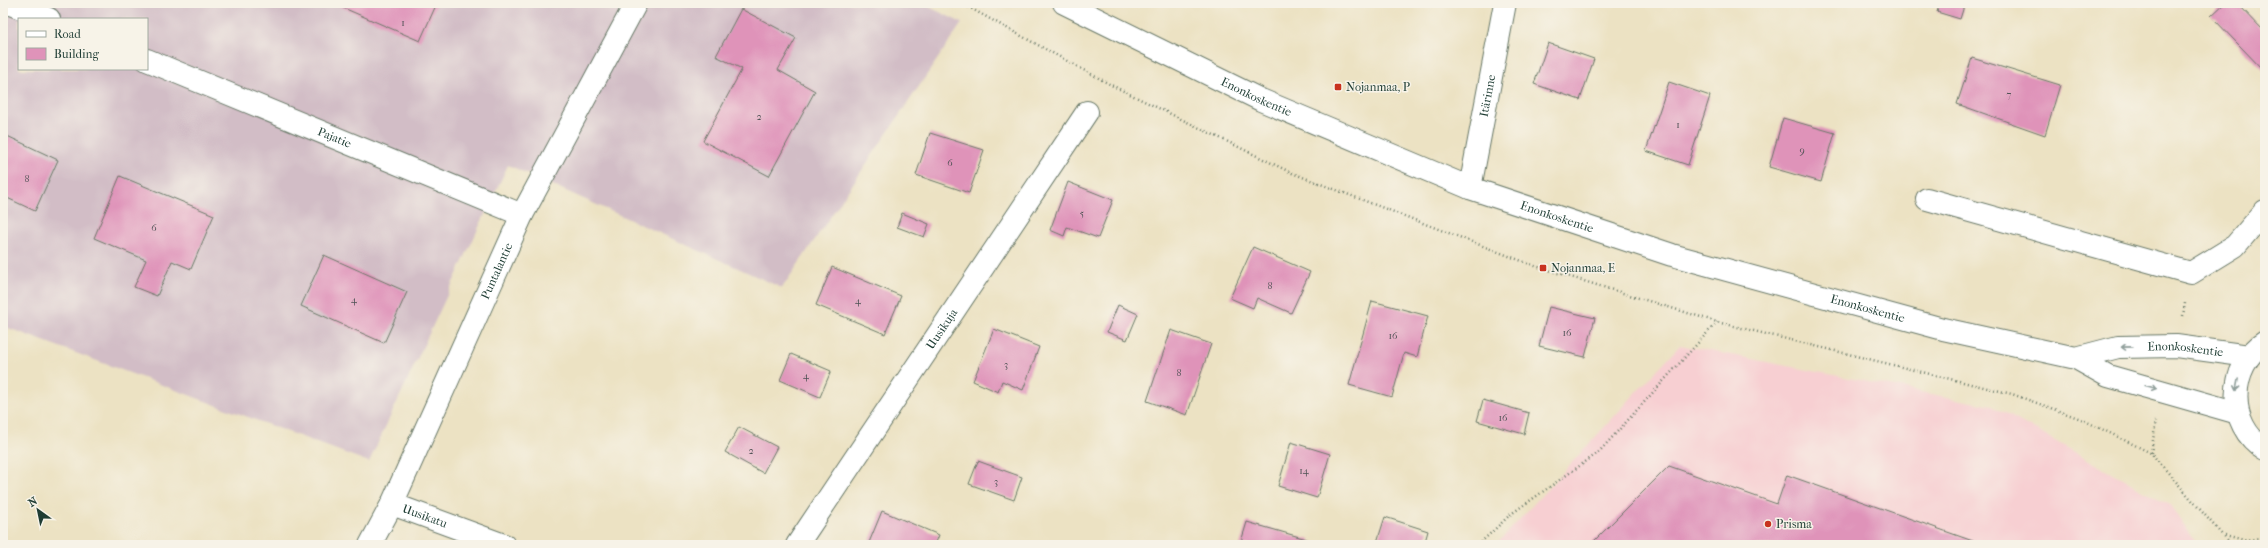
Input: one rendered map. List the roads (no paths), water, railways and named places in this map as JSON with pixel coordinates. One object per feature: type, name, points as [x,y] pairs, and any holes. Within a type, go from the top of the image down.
[{"type":"street","points":[[8,3],[47,18]]},
{"type":"street","name":"Puntalantie","points":[[370,545],[392,504],[522,215],[636,3]]},
{"type":"street","name":"Enonkoskentie","points":[[1064,3],[1261,100],[1470,188],[1672,255],[1943,329],[2076,358],[2108,376],[2238,413]]},
{"type":"street","name":"Itärinne","points":[[1470,188],[1505,3]]},
{"type":"street","name":"Pajatie","points":[[148,60],[522,215]]},
{"type":"street","name":"Uusikuja","points":[[797,545],[1087,112]]},
{"type":"street","points":[[1927,199],[2191,273],[2235,246],[2265,211]]},
{"type":"street","points":[[2264,452],[2247,431],[2238,413],[2237,387],[2239,374],[2249,356],[2265,342]]},
{"type":"street","name":"Enonkoskentie","points":[[2076,358],[2118,347],[2176,346],[2249,356]]},
{"type":"street","name":"Uusikatu","points":[[392,504],[504,545]]},
{"type":"place","name":"Nojanmaa, P","points":[[1338,87]]},
{"type":"place","name":"Nojanmaa, E","points":[[1543,268]]},
{"type":"place","name":"Prisma","points":[[1768,524]]}]
